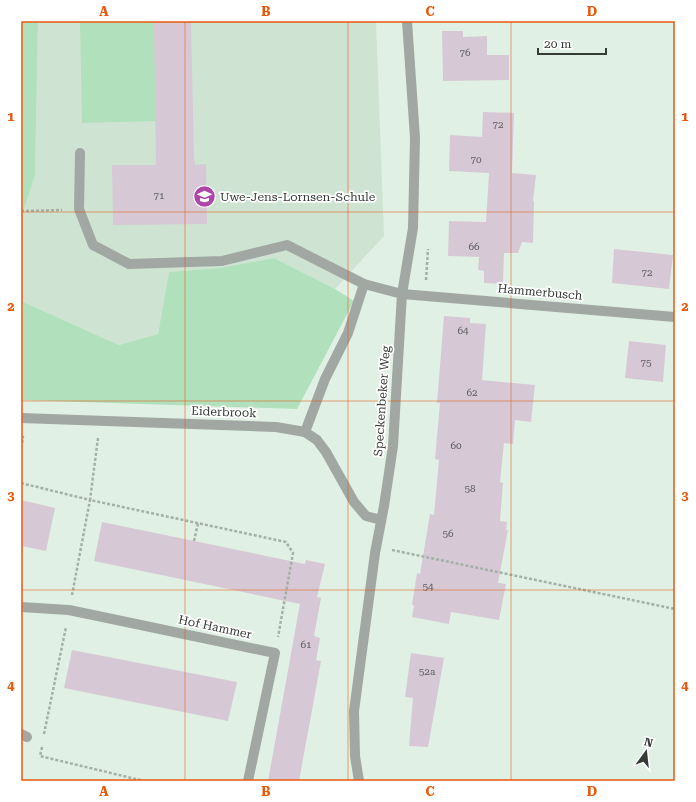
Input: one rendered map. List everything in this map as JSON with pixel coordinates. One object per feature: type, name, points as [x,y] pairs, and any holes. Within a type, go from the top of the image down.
[{"type":"street","name":"Speckenbeker Weg","points":[[359,781],[355,756],[354,711],[375,553],[393,446],[402,294],[413,228],[415,138],[408,21]]},
{"type":"street","points":[[79,209],[80,153]]},
{"type":"street","name":"Hammerbusch","points":[[79,209],[93,245],[129,264],[222,261],[287,245],[364,284],[402,294],[675,317]]},
{"type":"street","points":[[304,432],[325,378],[348,333],[364,284]]},
{"type":"street","name":"Eiderbrook","points":[[21,418],[100,422],[276,427],[304,432],[317,440],[326,452],[354,502],[366,516],[381,520]]},
{"type":"street","name":"Hof Hammer","points":[[21,607],[69,610],[275,653]]},
{"type":"street","points":[[248,781],[275,653]]},
{"type":"path","points":[[21,211],[79,209]]},
{"type":"path","points":[[100,422],[90,500],[40,756],[144,781]]},
{"type":"path","points":[[21,437],[23,437],[21,444]]},
{"type":"path","points":[[21,483],[90,500],[286,542],[293,553],[275,653]]},
{"type":"path","points":[[194,541],[198,523]]},
{"type":"path","points":[[403,552],[675,609]]},
{"type":"shaded area","name":"Uwe-Jens-Lornsen-Schule","points":[[38,21],[376,21],[384,236],[335,289],[274,258],[219,268],[169,272],[158,334],[119,345],[21,301],[21,219],[35,175]]},
{"type":"green space","points":[[21,21],[38,21],[35,175],[21,219]]},
{"type":"green space","points":[[80,21],[154,21],[156,121],[82,123]]},
{"type":"green space","points":[[274,258],[335,289],[354,301],[297,409],[21,400],[21,301],[119,345],[158,334],[169,272],[219,268]]},
{"type":"building","points":[[154,21],[191,21],[194,157],[195,165],[206,164],[207,224],[113,225],[112,165],[156,165]]},
{"type":"building","points":[[442,31],[463,31],[463,37],[487,36],[487,55],[509,55],[509,80],[443,81]]},
{"type":"building","points":[[483,112],[514,113],[512,173],[536,175],[533,201],[533,243],[522,242],[518,253],[504,253],[503,284],[484,283],[484,271],[478,270],[479,257],[448,256],[449,221],[486,222],[489,173],[449,171],[450,135],[482,137]]},
{"type":"building","points":[[614,249],[673,255],[669,289],[612,283]]},
{"type":"building","points":[[444,316],[470,318],[470,323],[486,324],[482,380],[535,385],[531,422],[515,420],[513,444],[504,443],[500,482],[503,483],[500,521],[507,522],[506,530],[508,530],[498,583],[506,584],[499,620],[451,612],[449,624],[412,617],[414,605],[412,605],[417,573],[420,574],[430,514],[434,515],[439,460],[435,459],[440,403],[437,403]]},
{"type":"building","points":[[629,341],[666,345],[663,382],[625,378]]},
{"type":"building","points":[[21,500],[55,508],[46,551],[21,546]]},
{"type":"building","points":[[102,522],[305,564],[306,560],[325,564],[317,597],[321,598],[314,636],[320,638],[316,660],[321,661],[299,781],[268,781],[300,604],[94,561]]},
{"type":"building","points":[[72,650],[237,682],[228,721],[64,688]]},
{"type":"building","points":[[411,653],[444,658],[428,747],[409,746],[413,698],[405,697]]},
{"type":"place","name":"Uwe-Jens-Lornsen-Schule","points":[[205,197]]}]
